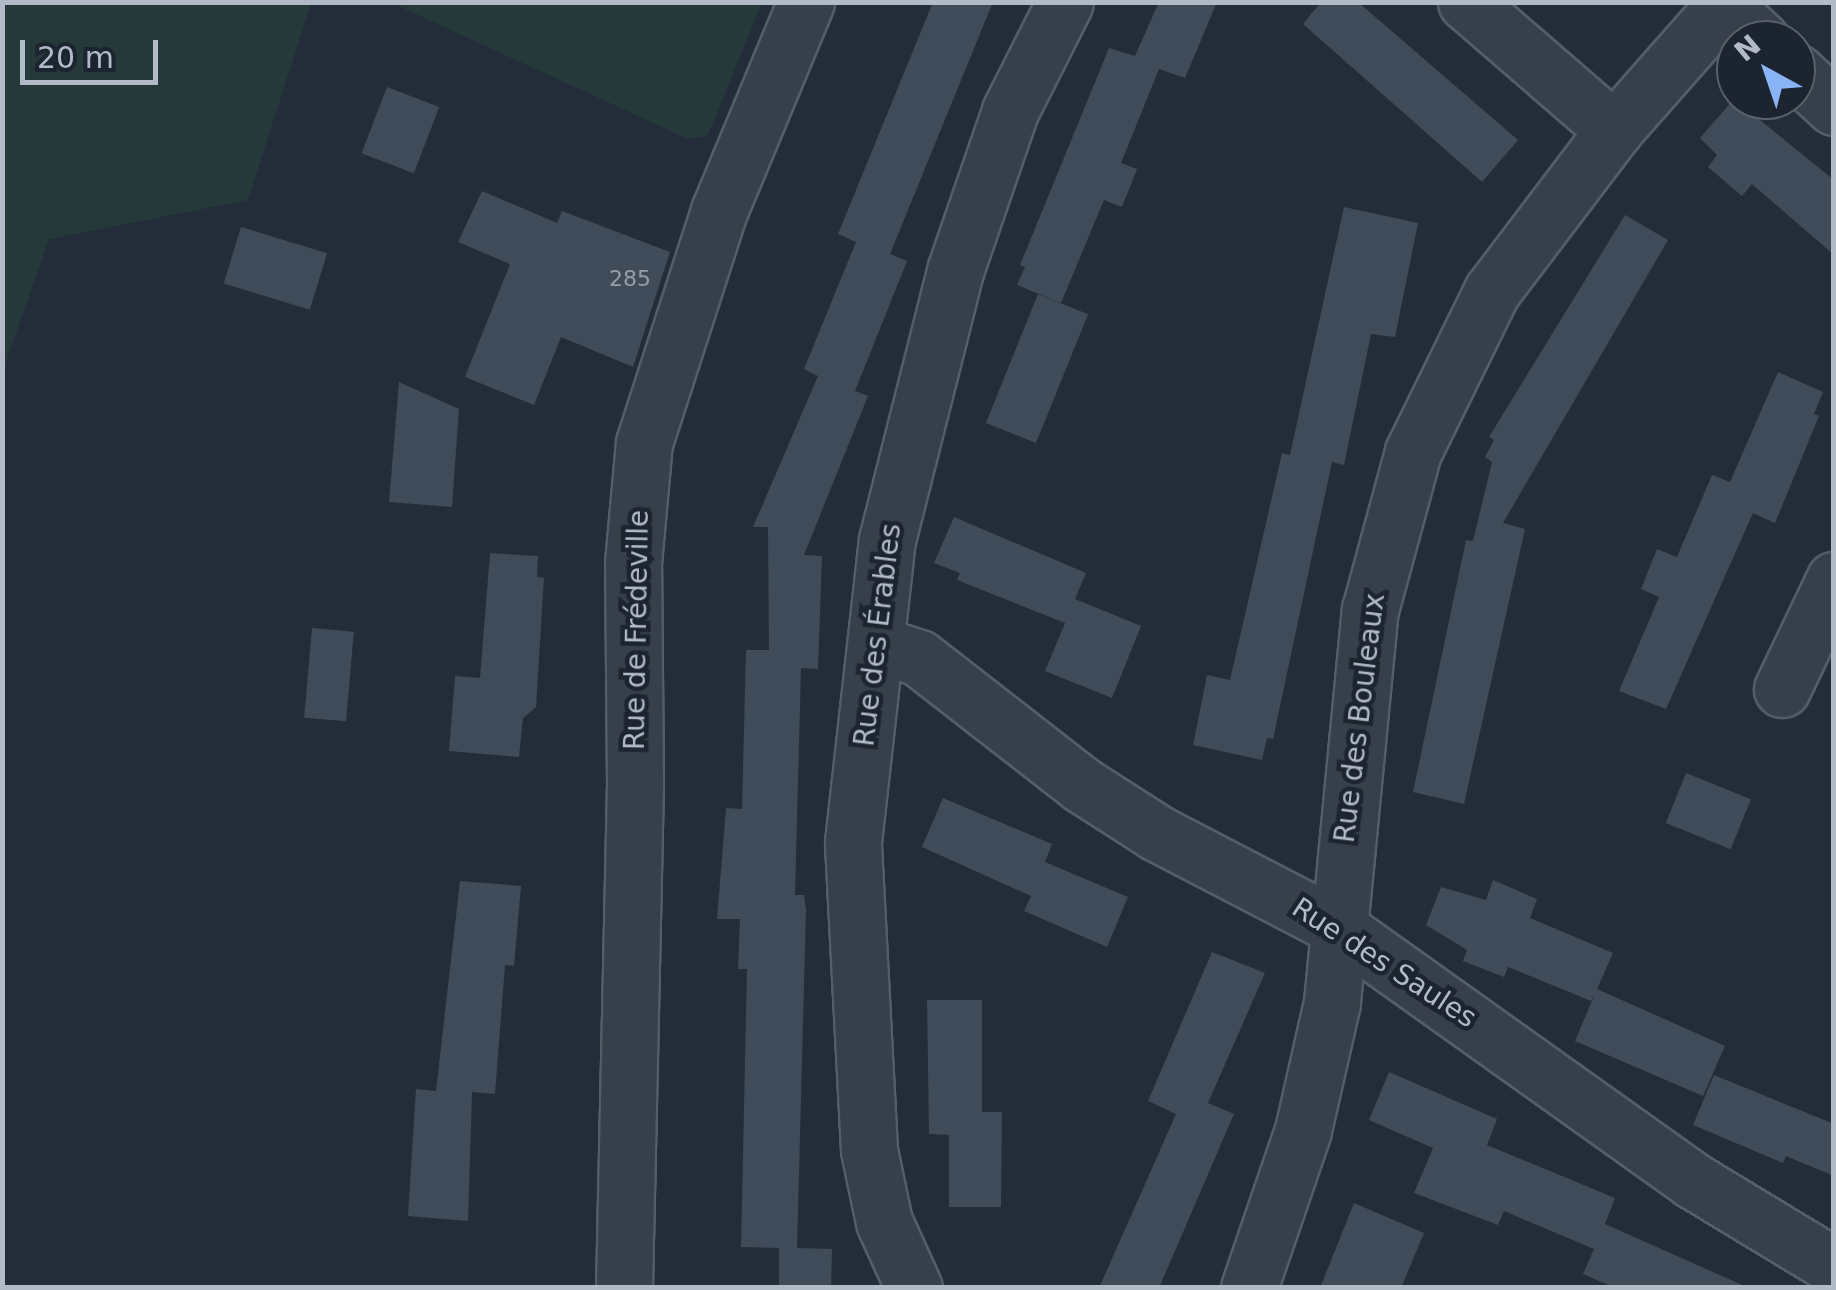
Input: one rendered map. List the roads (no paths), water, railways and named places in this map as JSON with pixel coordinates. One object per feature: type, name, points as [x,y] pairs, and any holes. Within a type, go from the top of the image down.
[{"type":"street","name":"Rue de Frédeville","points":[[624,1288],[635,784],[632,562],[644,443],[719,210],[806,2]]},
{"type":"street","name":"Rue des Érables","points":[[914,1288],[884,1222],[868,1131],[853,842],[887,540],[955,271],[1010,111],[1064,2]]},
{"type":"street","points":[[1466,2],[1614,130]]},
{"type":"street","name":"Rue des Bouleaux","points":[[1249,1288],[1303,1130],[1332,1002],[1336,926],[1370,610],[1412,452],[1492,291],[1614,130],[1738,16]]},
{"type":"street","points":[[1782,689],[1834,580]]},
{"type":"street","name":"Rue des Saules","points":[[876,644],[919,658],[1082,785],[1157,833],[1336,926],[1692,1180],[1834,1266]]}]
